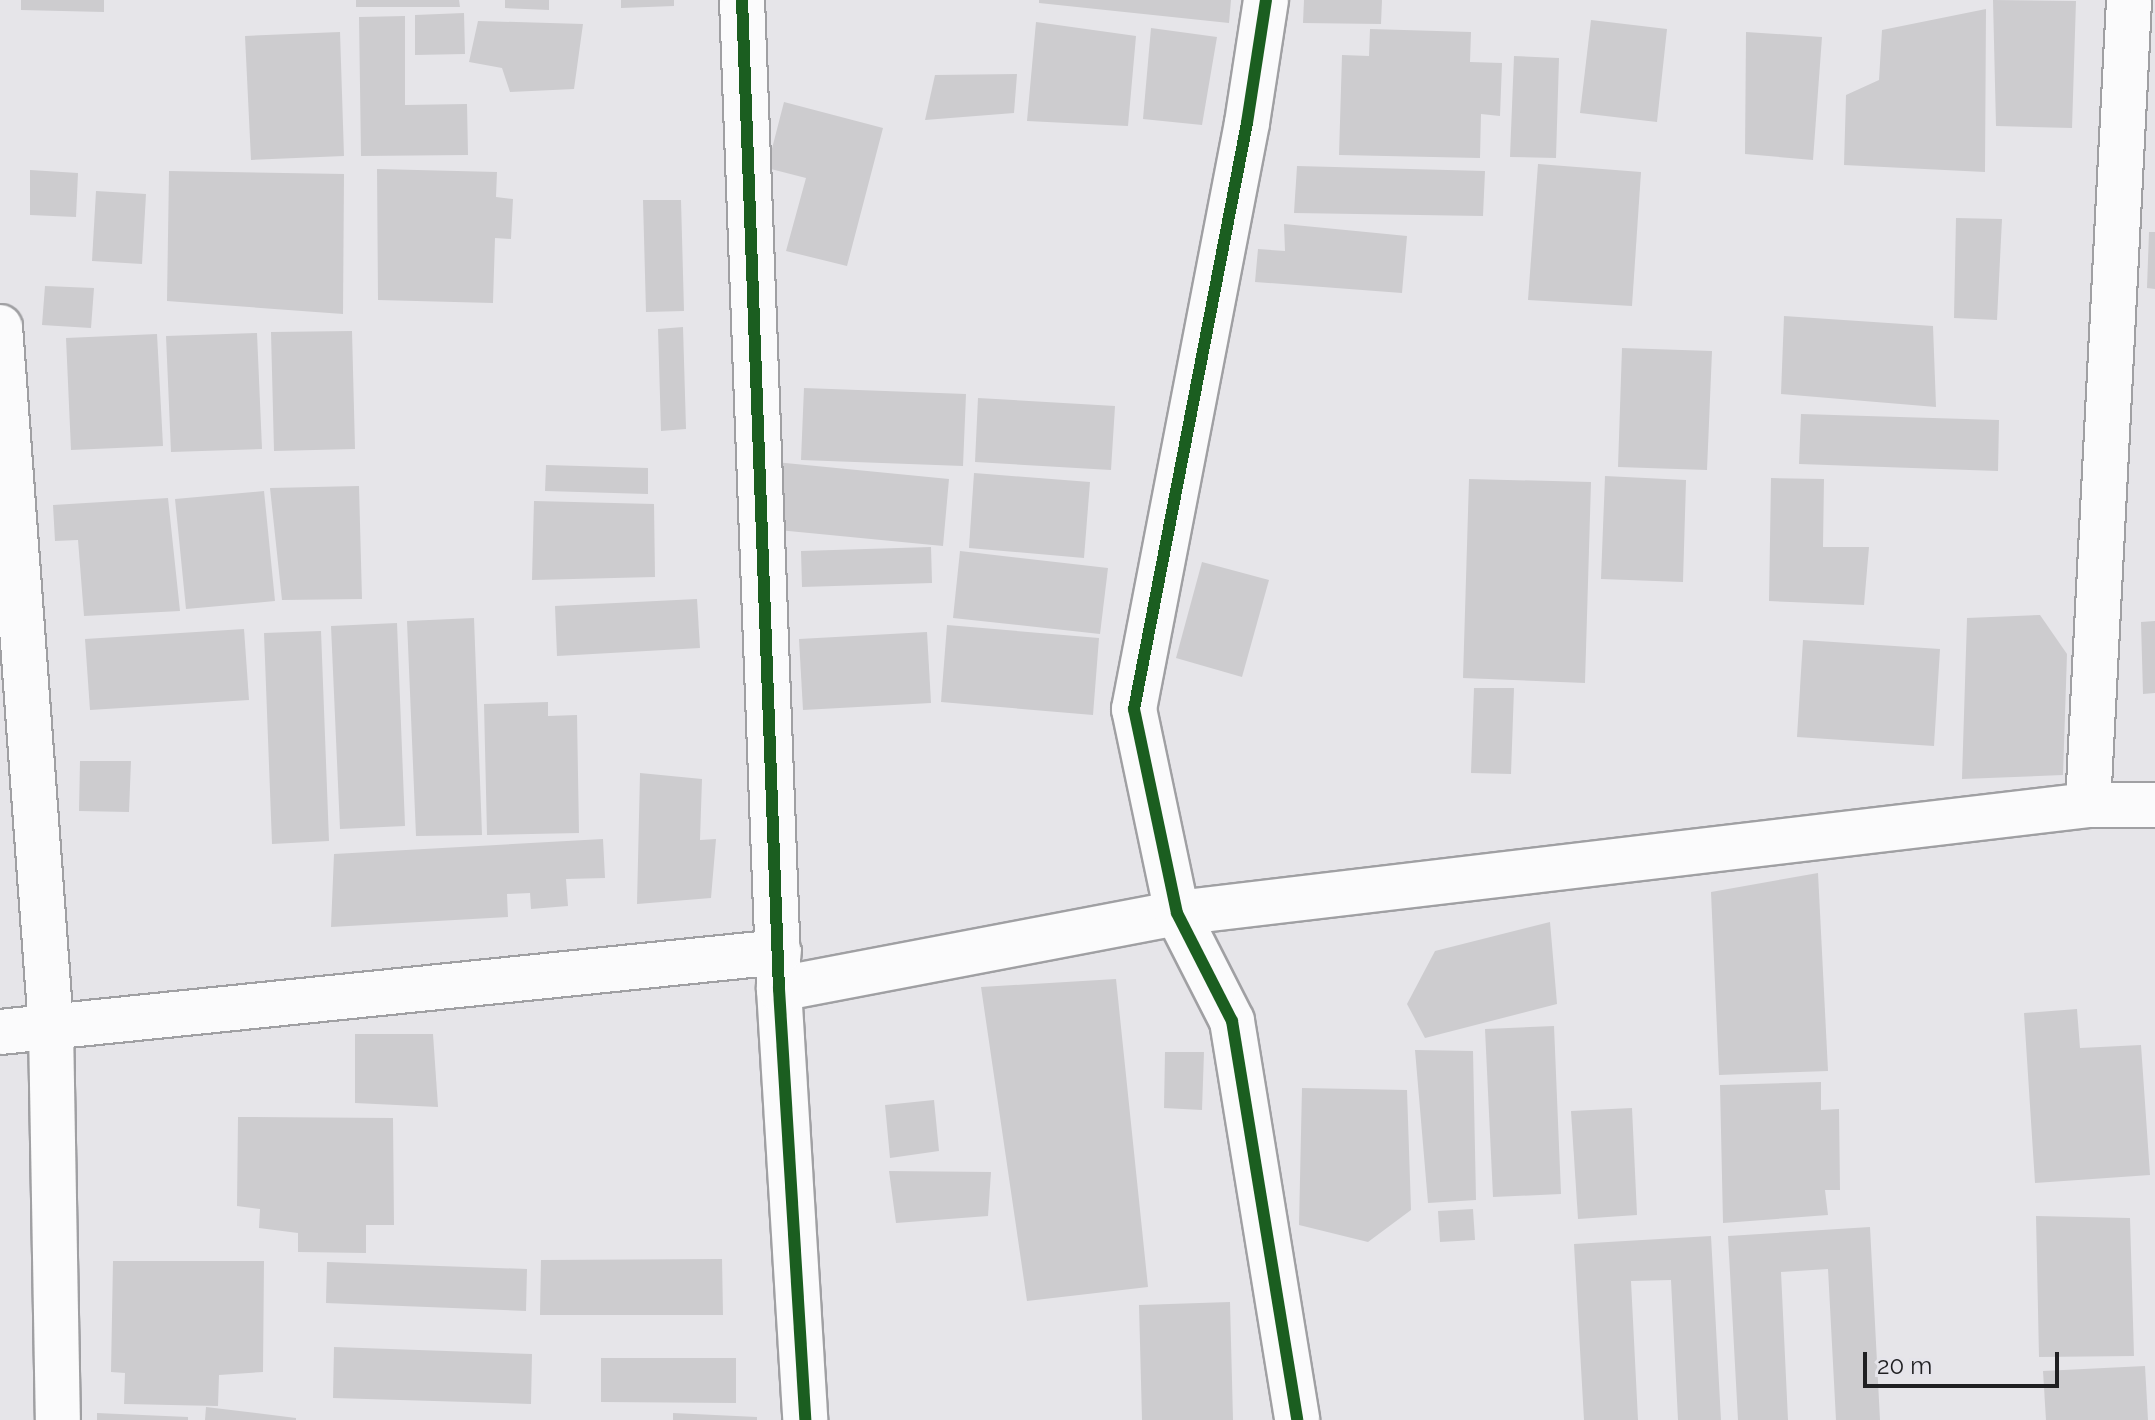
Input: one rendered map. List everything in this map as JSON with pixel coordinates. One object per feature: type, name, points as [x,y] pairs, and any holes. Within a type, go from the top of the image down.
[{"type":"street","points":[[742,0],[779,970],[805,1420]]},
{"type":"street","points":[[1266,0],[1247,123],[1134,709],[1177,913],[1232,1021],[1297,1420]]},
{"type":"street","points":[[2088,805],[2129,0]]},
{"type":"street","points":[[1,340],[51,1027],[58,1420]]},
{"type":"street","points":[[0,1032],[779,970],[1177,913],[2088,805],[2155,805]]},
{"type":"building","points":[[21,0],[104,0],[104,12],[21,10]]},
{"type":"building","points":[[356,0],[459,0],[460,7],[356,7]]},
{"type":"building","points":[[505,0],[549,0],[549,10],[505,8]]},
{"type":"building","points":[[621,0],[674,0],[674,6],[621,8]]},
{"type":"building","points":[[1039,0],[1231,0],[1229,23],[1039,3]]},
{"type":"building","points":[[1304,0],[1382,0],[1381,24],[1303,23]]},
{"type":"building","points":[[1993,0],[2076,1],[2072,128],[1996,126]]},
{"type":"building","points":[[1986,9],[1985,172],[1844,165],[1846,95],[1879,80],[1882,30]]},
{"type":"building","points":[[464,13],[465,54],[415,55],[415,15]]},
{"type":"building","points":[[405,16],[405,105],[467,104],[468,155],[361,156],[359,17]]},
{"type":"building","points":[[1591,20],[1667,29],[1657,122],[1580,113]]},
{"type":"building","points":[[478,21],[583,24],[574,89],[510,92],[502,68],[469,62]]},
{"type":"building","points":[[1036,22],[1136,36],[1128,126],[1027,121]]},
{"type":"building","points":[[1151,28],[1217,37],[1202,125],[1143,119]]},
{"type":"building","points":[[1370,29],[1471,32],[1470,62],[1502,63],[1500,116],[1481,114],[1480,158],[1339,155],[1342,55],[1369,56]]},
{"type":"building","points":[[340,32],[344,156],[251,160],[245,36]]},
{"type":"building","points":[[1746,32],[1822,37],[1813,160],[1745,154]]},
{"type":"building","points":[[1514,56],[1559,58],[1556,158],[1510,157]]},
{"type":"building","points":[[1017,74],[1014,113],[925,120],[935,75]]},
{"type":"building","points":[[784,102],[883,128],[847,266],[786,251],[806,178],[767,168]]},
{"type":"building","points":[[1538,164],[1641,172],[1632,306],[1528,300]]},
{"type":"building","points":[[1297,166],[1485,171],[1483,216],[1294,213]]},
{"type":"building","points":[[377,169],[497,172],[496,197],[513,199],[511,239],[495,238],[493,303],[378,300]]},
{"type":"building","points":[[30,170],[78,173],[76,217],[30,215]]},
{"type":"building","points":[[169,171],[344,174],[343,314],[167,301]]},
{"type":"building","points":[[96,191],[146,194],[142,264],[92,261]]},
{"type":"building","points":[[643,200],[681,200],[684,311],[646,312]]},
{"type":"building","points":[[1956,218],[2002,219],[1997,320],[1954,318]]},
{"type":"building","points":[[1284,224],[1407,236],[1402,293],[1255,282],[1258,249],[1285,251]]},
{"type":"building","points":[[2149,232],[2155,232],[2155,289],[2147,288]]},
{"type":"building","points":[[45,286],[94,288],[91,328],[42,325]]},
{"type":"building","points":[[1784,316],[1933,326],[1936,407],[1781,394]]},
{"type":"building","points":[[683,327],[686,429],[661,431],[658,329]]},
{"type":"building","points":[[352,331],[355,449],[274,451],[271,332]]},
{"type":"building","points":[[257,333],[262,449],[171,452],[166,336]]},
{"type":"building","points":[[157,334],[163,446],[71,450],[66,338]]},
{"type":"building","points":[[1622,348],[1712,351],[1707,470],[1618,467]]},
{"type":"building","points":[[804,388],[966,394],[963,466],[801,460]]},
{"type":"building","points":[[978,398],[1115,406],[1111,470],[975,462]]},
{"type":"building","points":[[1801,414],[1999,420],[1998,471],[1799,464]]},
{"type":"building","points":[[775,462],[949,479],[943,546],[768,529]]},
{"type":"building","points":[[546,465],[648,468],[648,494],[545,491]]},
{"type":"building","points":[[974,473],[1090,482],[1084,558],[969,548]]},
{"type":"building","points":[[1605,476],[1686,480],[1683,582],[1601,579]]},
{"type":"building","points":[[1771,478],[1824,479],[1823,547],[1869,547],[1864,605],[1769,601]]},
{"type":"building","points":[[1469,479],[1591,482],[1585,683],[1463,678]]},
{"type":"building","points":[[359,486],[362,599],[282,600],[270,488]]},
{"type":"building","points":[[264,491],[275,601],[186,609],[175,499]]},
{"type":"building","points":[[168,498],[180,611],[84,616],[78,540],[55,541],[53,505]]},
{"type":"building","points":[[534,501],[654,504],[655,577],[532,580]]},
{"type":"building","points":[[931,547],[932,583],[802,587],[801,551]]},
{"type":"building","points":[[960,551],[1108,568],[1100,634],[953,618]]},
{"type":"building","points":[[1202,562],[1269,580],[1242,677],[1176,658]]},
{"type":"building","points":[[697,599],[700,648],[557,656],[555,606]]},
{"type":"building","points":[[2040,615],[2067,654],[2063,775],[1962,779],[1967,618]]},
{"type":"building","points":[[474,618],[482,835],[416,836],[407,621]]},
{"type":"building","points":[[2155,621],[2155,693],[2143,694],[2141,622]]},
{"type":"building","points":[[397,623],[405,826],[340,829],[331,626]]},
{"type":"building","points":[[947,625],[1099,638],[1093,715],[941,702]]},
{"type":"building","points":[[244,629],[249,700],[90,710],[85,639]]},
{"type":"building","points":[[321,631],[329,841],[272,844],[264,633]]},
{"type":"building","points":[[927,632],[931,703],[803,710],[799,639]]},
{"type":"building","points":[[1803,640],[1940,649],[1934,746],[1797,737]]},
{"type":"building","points":[[1474,688],[1514,688],[1511,774],[1471,773]]},
{"type":"building","points":[[548,702],[548,716],[577,715],[579,833],[487,835],[484,704]]},
{"type":"building","points":[[80,761],[131,761],[129,812],[79,811]]},
{"type":"building","points":[[640,773],[702,779],[700,840],[716,839],[711,898],[637,904]]},
{"type":"building","points":[[603,839],[605,878],[566,879],[568,906],[531,909],[530,893],[507,894],[508,917],[331,927],[334,854]]},
{"type":"building","points":[[1818,873],[1828,1071],[1719,1075],[1711,892]]},
{"type":"building","points":[[1550,922],[1557,1004],[1425,1038],[1407,1004],[1435,951]]},
{"type":"building","points":[[1116,979],[1148,1287],[1027,1301],[981,987]]},
{"type":"building","points":[[2077,1009],[2080,1048],[2141,1045],[2150,1175],[2035,1183],[2024,1013]]},
{"type":"building","points":[[1554,1026],[1561,1194],[1493,1197],[1485,1029]]},
{"type":"building","points":[[355,1034],[433,1034],[438,1107],[355,1103]]},
{"type":"building","points":[[1415,1050],[1473,1051],[1476,1200],[1428,1203]]},
{"type":"building","points":[[1165,1052],[1204,1052],[1202,1110],[1164,1108]]},
{"type":"building","points":[[1821,1082],[1821,1110],[1839,1109],[1840,1190],[1825,1190],[1828,1215],[1723,1223],[1720,1085]]},
{"type":"building","points":[[1302,1088],[1407,1090],[1411,1210],[1368,1242],[1299,1225]]},
{"type":"building","points":[[934,1100],[939,1151],[890,1158],[885,1105]]},
{"type":"building","points":[[1632,1108],[1637,1215],[1578,1219],[1571,1111]]},
{"type":"building","points":[[238,1117],[393,1118],[394,1225],[366,1225],[366,1253],[298,1252],[298,1233],[259,1228],[260,1209],[237,1206]]},
{"type":"building","points":[[889,1171],[991,1172],[988,1216],[896,1223]]},
{"type":"building","points":[[1473,1209],[1475,1240],[1440,1242],[1438,1211]]},
{"type":"building","points":[[2036,1216],[2130,1218],[2134,1356],[2039,1357]]},
{"type":"building","points":[[1870,1227],[1880,1420],[1836,1420],[1828,1269],[1781,1272],[1788,1420],[1738,1420],[1728,1236]]},
{"type":"building","points":[[1711,1236],[1721,1420],[1678,1420],[1671,1280],[1631,1281],[1638,1420],[1584,1420],[1574,1244]]},
{"type":"building","points":[[722,1259],[723,1315],[540,1315],[541,1260]]},
{"type":"building","points":[[113,1261],[264,1261],[263,1372],[219,1375],[218,1406],[124,1404],[125,1373],[111,1372]]},
{"type":"building","points":[[327,1262],[527,1269],[526,1311],[326,1303]]},
{"type":"building","points":[[1230,1302],[1233,1420],[1142,1420],[1139,1305]]},
{"type":"building","points":[[334,1347],[532,1354],[531,1404],[333,1398]]},
{"type":"building","points":[[601,1358],[736,1358],[736,1403],[601,1402]]},
{"type":"building","points":[[2145,1366],[2148,1420],[2046,1420],[2043,1371]]},
{"type":"building","points":[[206,1407],[296,1418],[296,1420],[205,1420]]},
{"type":"building","points":[[97,1413],[188,1417],[188,1420],[97,1420]]},
{"type":"building","points":[[673,1413],[757,1417],[757,1420],[673,1420]]},
{"type":"cycle path","points":[[742,0],[779,989],[805,1420]]},
{"type":"cycle path","points":[[1266,0],[1247,123],[1134,709],[1177,913],[1232,1021],[1297,1420]]}]
